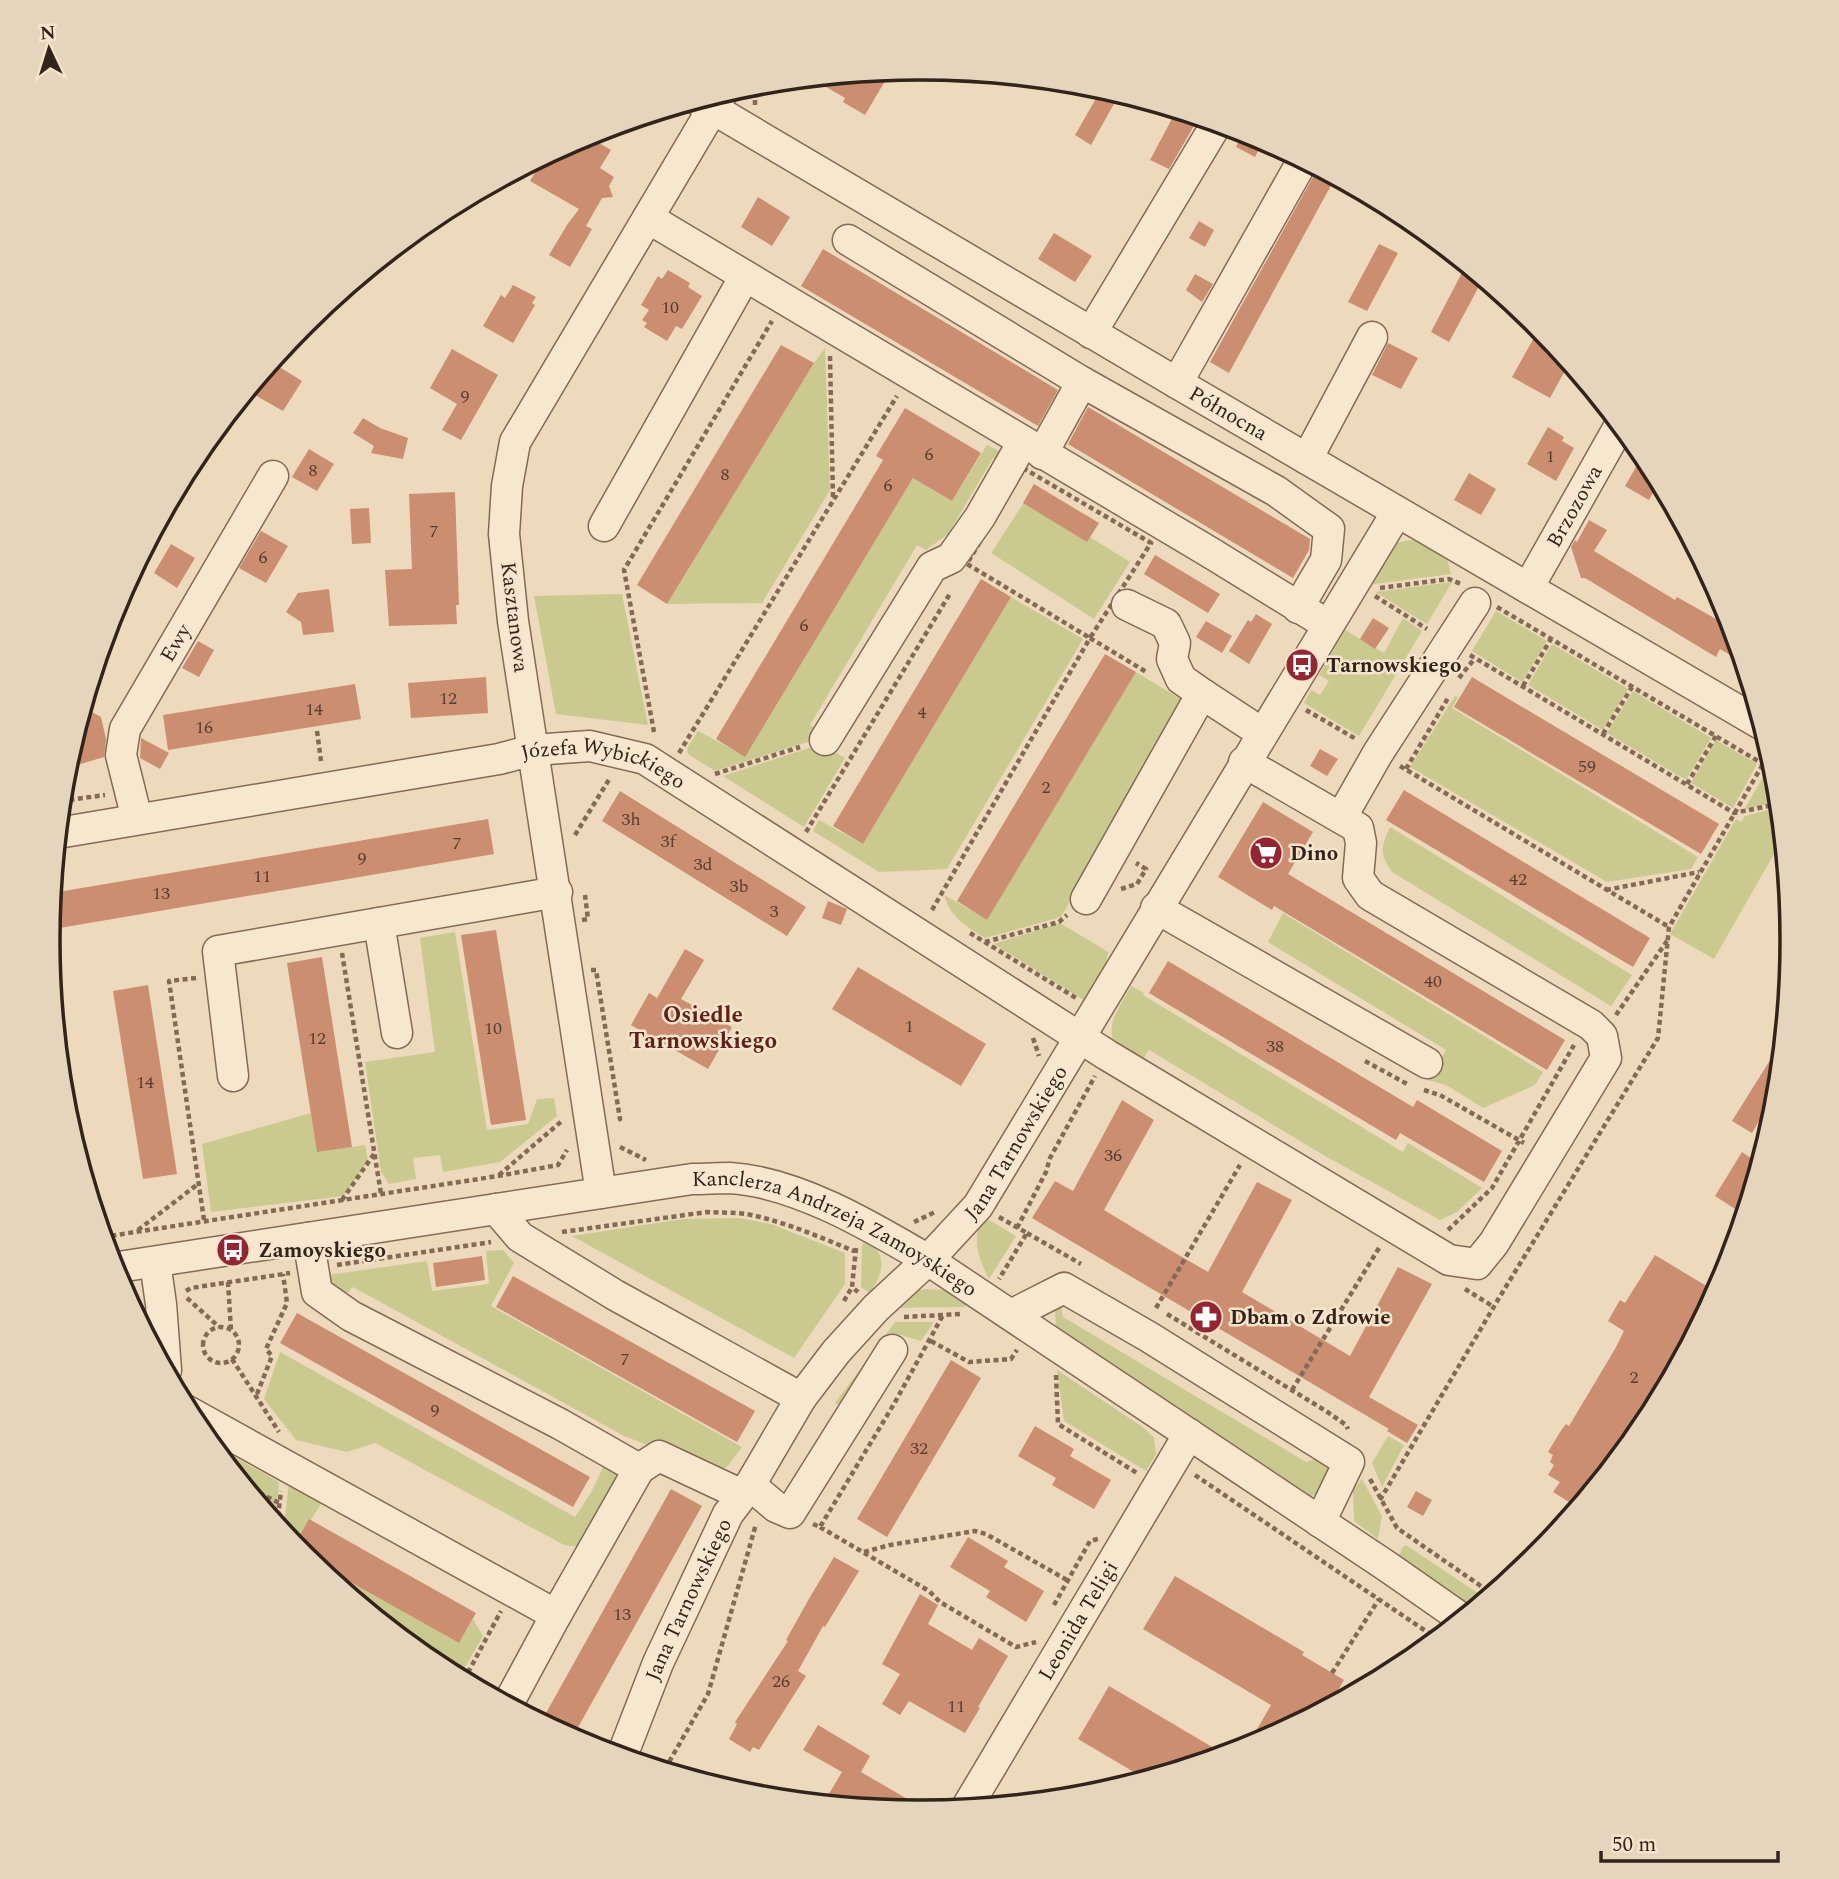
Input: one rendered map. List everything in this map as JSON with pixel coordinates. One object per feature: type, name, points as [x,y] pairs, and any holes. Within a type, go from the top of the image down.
[{"type":"street","name":"Północna","points":[[718,104],[1091,332],[1750,718]]},
{"type":"street","name":"Kasztanowa","points":[[601,1193],[570,893],[533,750],[513,621],[505,534],[507,486],[515,442],[648,218],[708,107]]},
{"type":"street","points":[[1091,332],[1212,131]]},
{"type":"street","points":[[1177,383],[1299,167]]},
{"type":"street","points":[[648,218],[1212,553],[1328,625]]},
{"type":"street","points":[[848,240],[1082,382],[1276,491],[1329,529],[1326,560],[1298,608]]},
{"type":"street","points":[[604,526],[746,276]]},
{"type":"street","points":[[1307,459],[1372,337]]},
{"type":"street","points":[[825,740],[932,567],[951,558],[1082,382]]},
{"type":"street","name":"Brzozowa","points":[[1528,587],[1615,434]]},
{"type":"street","name":"Ewy","points":[[137,818],[121,755],[125,729],[273,475]]},
{"type":"street","name":"Jana Tarnowskiego","points":[[625,1747],[658,1663],[728,1514],[752,1492],[801,1398],[836,1352],[978,1206],[1328,625],[1359,586],[1397,512]]},
{"type":"street","points":[[1341,818],[1378,752],[1463,651],[1478,598]]},
{"type":"street","points":[[1127,605],[1166,624],[1175,643],[1172,659],[1181,679],[1262,733]]},
{"type":"street","points":[[1086,899],[1195,704],[1204,695]]},
{"type":"street","name":"Józefa Wybickiego","points":[[67,830],[499,759],[533,750],[590,746],[645,759],[1079,1037],[1424,1246],[1450,1260],[1476,1264],[1494,1244],[1606,1058],[1602,1036],[1591,1025]]},
{"type":"street","points":[[1244,762],[1358,828],[1361,843],[1358,878],[1370,895],[1591,1025]]},
{"type":"street","points":[[233,1076],[218,950],[570,893]]},
{"type":"street","points":[[1156,908],[1427,1063]]},
{"type":"street","points":[[379,923],[397,1033]]},
{"type":"street","name":"Kanclerza Andrzeja Zamoyskiego","points":[[124,1266],[692,1179],[732,1178],[774,1187],[816,1201],[868,1225],[928,1260],[1018,1328],[1189,1434],[1454,1613]]},
{"type":"street","points":[[496,1209],[520,1237],[615,1295],[801,1398]]},
{"type":"street","points":[[308,1238],[317,1292],[351,1316],[429,1355],[639,1469]]},
{"type":"street","points":[[155,1262],[165,1351]]},
{"type":"street","points":[[1018,1328],[1064,1288],[1149,1337],[1349,1462],[1320,1522]]},
{"type":"street","points":[[512,1696],[639,1469],[659,1456],[752,1492],[790,1513],[892,1350]]},
{"type":"street","points":[[207,1421],[556,1615]]},
{"type":"street","name":"Leonida Teligi","points":[[972,1798],[1189,1434]]},
{"type":"path","points":[[654,732],[624,570],[777,312]]},
{"type":"path","points":[[830,345],[833,500]]},
{"type":"path","points":[[679,753],[901,389]]},
{"type":"path","points":[[932,910],[1090,638],[1152,544],[1023,468],[967,564],[1090,638],[1152,676]]},
{"type":"path","points":[[1359,586],[1449,579],[1761,763]]},
{"type":"path","points":[[1359,586],[1734,813],[1769,806]]},
{"type":"path","points":[[806,832],[953,588]]},
{"type":"path","points":[[1522,686],[1551,639]]},
{"type":"path","points":[[1406,769],[1460,678],[1463,651]]},
{"type":"path","points":[[1603,734],[1632,687]]},
{"type":"path","points":[[1296,704],[1669,927]]},
{"type":"path","points":[[317,731],[321,761]]},
{"type":"path","points":[[1687,785],[1716,736]]},
{"type":"path","points":[[714,774],[825,740],[852,756]]},
{"type":"path","points":[[1380,1500],[1499,1298],[1658,1038],[1669,927],[1762,766]]},
{"type":"path","points":[[576,845],[574,832],[608,779],[618,773]]},
{"type":"path","points":[[985,942],[1059,922],[1086,899],[1137,884],[1146,869],[1135,863],[1142,851]]},
{"type":"path","points":[[1606,890],[1700,872]]},
{"type":"path","points":[[570,893],[588,919],[571,923]]},
{"type":"path","points":[[338,929],[381,1194]]},
{"type":"path","points":[[588,970],[596,970],[620,1119],[613,1122]]},
{"type":"path","points":[[204,1220],[169,981],[220,974]]},
{"type":"path","points":[[1424,1246],[1450,1228],[1492,1188],[1580,1036],[1591,1025]]},
{"type":"path","points":[[1030,1031],[1041,1063]]},
{"type":"path","points":[[498,1176],[563,1120]]},
{"type":"path","points":[[112,1235],[558,1165],[568,1149]]},
{"type":"path","points":[[341,1201],[374,1154]]},
{"type":"path","points":[[1156,1308],[1244,1158]]},
{"type":"path","points":[[136,1231],[198,1184]]},
{"type":"path","points":[[1292,1390],[1383,1241]]},
{"type":"path","points":[[257,1395],[272,1356],[266,1349],[287,1304],[283,1274]]},
{"type":"path","points":[[220,1328],[209,1333],[204,1349],[206,1355],[216,1362],[228,1362],[236,1355],[239,1344],[231,1330],[228,1282]]},
{"type":"path","points":[[182,1293],[220,1328],[231,1330]]},
{"type":"path","points":[[930,1341],[969,1362],[1012,1359],[1018,1328]]},
{"type":"path","points":[[232,1359],[288,1446],[281,1462]]},
{"type":"path","points":[[1055,1373],[1058,1424],[1147,1479]]},
{"type":"path","points":[[1172,1461],[1428,1633]]},
{"type":"path","points":[[669,1762],[708,1694],[752,1492]]},
{"type":"path","points":[[263,1495],[279,1503]]},
{"type":"path","points":[[820,1527],[929,1591],[940,1602],[1016,1647],[1038,1642]]},
{"type":"path","points":[[863,1552],[975,1531],[986,1534],[1068,1580]]},
{"type":"path","points":[[1332,1673],[1379,1600]]},
{"type":"green space","points":[[825,348],[830,490],[762,603],[667,604],[814,363]]},
{"type":"green space","points":[[987,445],[1006,454],[1001,462],[993,458],[948,534],[926,550],[917,545],[810,725],[825,733],[821,738],[715,771],[688,754],[687,748],[698,731],[745,756],[913,478],[952,501]]},
{"type":"green space","points":[[1027,498],[1130,562],[1094,619],[991,553]]},
{"type":"green space","points":[[1411,540],[1427,544],[1446,554],[1451,574],[1367,585],[1394,543]]},
{"type":"green space","points":[[1452,582],[1427,624],[1375,592]]},
{"type":"green space","points":[[622,594],[648,725],[556,714],[534,596]]},
{"type":"green space","points":[[1011,597],[1083,639],[947,869],[879,872],[813,831],[819,820],[863,844]]},
{"type":"green space","points":[[1496,611],[1547,641],[1522,682],[1472,651]]},
{"type":"green space","points":[[1403,618],[1422,631],[1359,736],[1304,703],[1311,690],[1320,695],[1329,681],[1319,675],[1345,630],[1384,653]]},
{"type":"green space","points":[[1552,644],[1628,689],[1603,730],[1528,685]]},
{"type":"green space","points":[[1136,672],[1187,703],[1061,917],[985,938],[955,915],[944,895],[987,919]]},
{"type":"green space","points":[[1633,691],[1711,738],[1686,780],[1607,733]]},
{"type":"green space","points":[[1455,696],[1458,697],[1452,708],[1698,857],[1691,869],[1607,882],[1410,767]]},
{"type":"green space","points":[[1716,740],[1757,764],[1733,808],[1691,783]]},
{"type":"green space","points":[[821,744],[845,758],[804,827],[723,776]]},
{"type":"green space","points":[[1764,776],[1768,804],[1744,810]]},
{"type":"green space","points":[[1769,810],[1775,853],[1714,959],[1670,934],[1736,819],[1741,822],[1745,816]]},
{"type":"green space","points":[[1390,827],[1632,975],[1611,1006],[1392,872],[1383,850]]},
{"type":"green space","points":[[1283,913],[1543,1072],[1535,1085],[1483,1108],[1446,1085],[1428,1080],[1446,1050],[1268,942]]},
{"type":"green space","points":[[1060,923],[1108,952],[1104,976],[1085,1001],[994,944]]},
{"type":"green space","points":[[455,932],[487,1130],[528,1124],[537,1099],[554,1098],[557,1116],[500,1162],[443,1172],[440,1155],[413,1158],[416,1179],[389,1184],[381,1172],[365,1062],[435,1052],[420,938]]},
{"type":"green space","points":[[1131,986],[1403,1152],[1408,1143],[1482,1188],[1457,1212],[1440,1220],[1320,1153],[1149,1050],[1143,1059],[1113,1041],[1112,1026],[1116,1012]]},
{"type":"green space","points":[[311,1113],[317,1152],[365,1145],[368,1161],[344,1196],[211,1212],[202,1144]]},
{"type":"green space","points":[[982,1216],[1016,1236],[989,1279],[982,1264],[977,1241]]},
{"type":"green space","points":[[739,1218],[771,1224],[845,1253],[845,1284],[794,1358],[572,1236],[683,1219]]},
{"type":"green space","points":[[868,1236],[878,1251],[881,1264],[879,1277],[870,1293],[861,1287],[862,1245]]},
{"type":"green space","points":[[503,1250],[514,1263],[491,1306],[742,1447],[727,1467],[714,1470],[624,1436],[353,1287],[344,1296],[330,1287],[328,1275],[427,1261],[432,1291],[489,1284],[486,1251]]},
{"type":"green space","points":[[945,1290],[971,1303],[963,1307],[893,1308],[910,1291]]},
{"type":"green space","points":[[1060,1301],[1063,1317],[1306,1462],[1324,1456],[1332,1465],[1318,1494],[1304,1498],[1056,1328],[1055,1310]]},
{"type":"green space","points":[[895,1322],[934,1322],[921,1341],[897,1334],[847,1412],[835,1403]]},
{"type":"green space","points":[[280,1352],[575,1517],[592,1491],[605,1463],[613,1464],[621,1478],[579,1547],[564,1545],[375,1443],[347,1452],[296,1440],[264,1399]]},
{"type":"green space","points":[[1057,1370],[1144,1428],[1154,1438],[1156,1454],[1146,1471],[1064,1421]]},
{"type":"green space","points":[[1388,1436],[1404,1445],[1382,1487],[1372,1463]]},
{"type":"green space","points":[[231,1455],[279,1482],[276,1510]]},
{"type":"green space","points":[[1362,1479],[1382,1516],[1378,1539],[1354,1521],[1353,1490]]},
{"type":"green space","points":[[289,1483],[321,1504],[300,1536],[285,1520]]},
{"type":"green space","points":[[1406,1545],[1478,1593],[1461,1607],[1397,1563],[1402,1548]]},
{"type":"green space","points":[[344,1578],[459,1643],[473,1619],[483,1636],[464,1669],[396,1622]]},
{"type":"building","points":[[885,81],[865,115],[843,102],[845,98],[823,85]]},
{"type":"building","points":[[1096,98],[1115,103],[1091,145],[1075,135]]},
{"type":"building","points":[[1172,118],[1195,125],[1169,169],[1150,160]]},
{"type":"building","points":[[600,141],[599,143],[611,150],[600,168],[614,177],[609,186],[613,197],[602,198],[586,226],[592,229],[570,267],[549,255],[579,209],[530,181],[537,169],[590,145]]},
{"type":"building","points":[[1239,141],[1259,149],[1255,157],[1236,147]]},
{"type":"building","points":[[1314,175],[1331,185],[1229,373],[1210,362]]},
{"type":"building","points":[[758,197],[790,217],[772,246],[741,227]]},
{"type":"building","points":[[1199,221],[1214,230],[1205,247],[1189,238]]},
{"type":"building","points":[[1054,233],[1092,256],[1075,282],[1038,259]]},
{"type":"building","points":[[1379,244],[1398,253],[1367,311],[1348,302]]},
{"type":"building","points":[[823,249],[1058,390],[1038,426],[801,286]]},
{"type":"building","points":[[668,270],[690,283],[688,287],[702,296],[682,329],[676,326],[667,341],[644,327],[647,323],[642,320],[649,310],[641,305],[658,276],[662,279]]},
{"type":"building","points":[[1462,273],[1479,286],[1449,342],[1431,332]]},
{"type":"building","points":[[1195,274],[1213,284],[1202,302],[1186,290]]},
{"type":"building","points":[[513,285],[536,297],[532,303],[535,305],[513,343],[483,326],[501,295],[505,298]]},
{"type":"building","points":[[1534,338],[1565,371],[1550,398],[1512,377]]},
{"type":"building","points":[[1388,343],[1418,358],[1401,389],[1372,375]]},
{"type":"building","points":[[781,345],[814,363],[667,604],[637,585]]},
{"type":"building","points":[[452,349],[498,375],[461,440],[442,430],[457,404],[430,388]]},
{"type":"building","points":[[278,366],[302,381],[283,411],[255,395]]},
{"type":"building","points":[[1088,407],[1310,539],[1309,550],[1293,578],[1068,444]]},
{"type":"building","points":[[905,408],[981,453],[952,501],[913,478],[745,757],[716,739],[883,460],[876,456]]},
{"type":"building","points":[[363,418],[380,428],[408,438],[403,459],[371,453],[374,446],[353,433]]},
{"type":"building","points":[[1548,427],[1564,437],[1562,441],[1574,448],[1556,481],[1527,464]]},
{"type":"building","points":[[309,449],[334,464],[317,491],[292,477]]},
{"type":"building","points":[[1637,465],[1653,492],[1649,500],[1625,486]]},
{"type":"building","points":[[1469,473],[1496,489],[1481,515],[1454,500]]},
{"type":"building","points":[[1034,484],[1099,523],[1087,542],[1023,503]]},
{"type":"building","points":[[455,492],[459,605],[456,605],[457,624],[389,626],[385,570],[412,569],[409,494]]},
{"type":"building","points":[[369,508],[371,543],[352,544],[350,509]]},
{"type":"building","points":[[1589,520],[1607,530],[1594,551],[1675,600],[1677,597],[1718,620],[1731,656],[1720,649],[1716,657],[1581,578],[1571,547],[1575,540],[1577,542]]},
{"type":"building","points":[[261,531],[288,546],[266,583],[239,568]]},
{"type":"building","points":[[171,544],[195,558],[177,588],[154,573]]},
{"type":"building","points":[[1155,555],[1220,594],[1208,613],[1144,574]]},
{"type":"building","points":[[981,579],[1011,597],[863,844],[833,826]]},
{"type":"building","points":[[329,589],[334,632],[303,635],[301,622],[286,612],[298,593]]},
{"type":"building","points":[[1256,614],[1272,624],[1249,664],[1229,651],[1248,620],[1251,622]]},
{"type":"building","points":[[1373,618],[1389,628],[1375,649],[1360,639]]},
{"type":"building","points":[[1206,621],[1232,636],[1222,653],[1196,637]]},
{"type":"building","points":[[198,641],[214,650],[199,677],[182,668]]},
{"type":"building","points":[[1105,654],[1136,672],[987,920],[957,901]]},
{"type":"building","points":[[486,677],[488,713],[411,718],[408,683]]},
{"type":"building","points":[[1472,677],[1719,824],[1701,854],[1454,707]]},
{"type":"building","points":[[355,684],[361,719],[168,750],[163,715]]},
{"type":"building","points":[[91,711],[101,717],[106,739],[104,757],[78,765]]},
{"type":"building","points":[[141,738],[169,753],[160,769],[140,758]]},
{"type":"building","points":[[1320,749],[1338,759],[1327,776],[1310,766]]},
{"type":"building","points":[[1404,790],[1650,938],[1633,967],[1386,820]]},
{"type":"building","points":[[620,791],[806,907],[787,936],[602,821]]},
{"type":"building","points":[[1263,802],[1313,832],[1288,874],[1565,1040],[1547,1070],[1274,906],[1272,910],[1218,877]]},
{"type":"building","points":[[488,819],[494,854],[60,928],[61,891]]},
{"type":"building","points":[[828,901],[847,909],[841,925],[822,918]]},
{"type":"building","points":[[496,930],[526,1120],[491,1125],[461,935]]},
{"type":"building","points":[[685,949],[704,960],[681,999],[732,1027],[708,1069],[631,1025],[649,993],[657,998]]},
{"type":"building","points":[[322,957],[352,1147],[317,1152],[287,963]]},
{"type":"building","points":[[1168,961],[1413,1107],[1417,1100],[1502,1151],[1484,1182],[1400,1133],[1396,1140],[1149,993]]},
{"type":"building","points":[[858,967],[986,1044],[961,1086],[832,1009]]},
{"type":"building","points":[[148,985],[177,1174],[143,1179],[113,991]]},
{"type":"building","points":[[1771,1059],[1760,1119],[1752,1133],[1732,1121]]},
{"type":"building","points":[[1122,1100],[1154,1120],[1104,1210],[1170,1250],[1208,1272],[1257,1182],[1292,1200],[1242,1292],[1350,1356],[1398,1267],[1432,1284],[1369,1397],[1418,1425],[1407,1443],[1387,1431],[1389,1429],[1032,1218],[1055,1181],[1073,1191]]},
{"type":"building","points":[[1742,1152],[1751,1158],[1736,1209],[1715,1196]]},
{"type":"building","points":[[1655,1255],[1706,1286],[1664,1370],[1635,1417],[1570,1502],[1553,1492],[1560,1482],[1548,1475],[1554,1465],[1550,1462],[1553,1455],[1548,1452],[1566,1424],[1569,1426],[1615,1349],[1624,1331],[1608,1321],[1620,1300],[1625,1303]]},
{"type":"building","points":[[482,1256],[485,1280],[436,1287],[433,1263]]},
{"type":"building","points":[[513,1276],[755,1411],[737,1442],[496,1307]]},
{"type":"building","points":[[297,1313],[590,1477],[573,1507],[280,1343]]},
{"type":"building","points":[[951,1360],[981,1378],[887,1537],[857,1519]]},
{"type":"building","points":[[1035,1426],[1074,1449],[1070,1456],[1111,1480],[1094,1509],[1052,1485],[1056,1478],[1018,1456]]},
{"type":"building","points":[[671,1489],[702,1506],[577,1728],[546,1714]]},
{"type":"building","points":[[1416,1491],[1432,1500],[1423,1516],[1407,1507]]},
{"type":"building","points":[[309,1519],[476,1613],[459,1643],[344,1578],[300,1536]]},
{"type":"building","points":[[968,1537],[1008,1561],[1004,1567],[1044,1591],[1026,1622],[986,1597],[990,1591],[950,1567]]},
{"type":"building","points":[[834,1557],[859,1571],[798,1671],[806,1676],[759,1750],[753,1747],[750,1752],[729,1739],[737,1724],[735,1722],[788,1641],[786,1640]]},
{"type":"building","points":[[1175,1576],[1304,1652],[1302,1655],[1344,1680],[1338,1691],[1256,1731],[1271,1705],[1143,1629]]},
{"type":"building","points":[[920,1594],[938,1605],[928,1624],[972,1650],[979,1638],[1008,1656],[965,1733],[909,1701],[900,1715],[882,1704],[900,1674],[882,1664]]},
{"type":"building","points":[[1109,1686],[1213,1748],[1134,1772],[1078,1739]]},
{"type":"building","points":[[818,1725],[870,1756],[861,1772],[908,1800],[829,1794],[842,1772],[803,1750]]},
{"type":"place","name":"Tarnowskiego","points":[[1302,665]]},
{"type":"place","name":"Dino","points":[[1266,853]]},
{"type":"place","name":"Zamoyskiego","points":[[233,1250]]},
{"type":"place","name":"Dbam o Zdrowie","points":[[1206,1317]]},
{"type":"district","name":"Osiedle Tarnowskiego","points":[[703,1027]]}]
